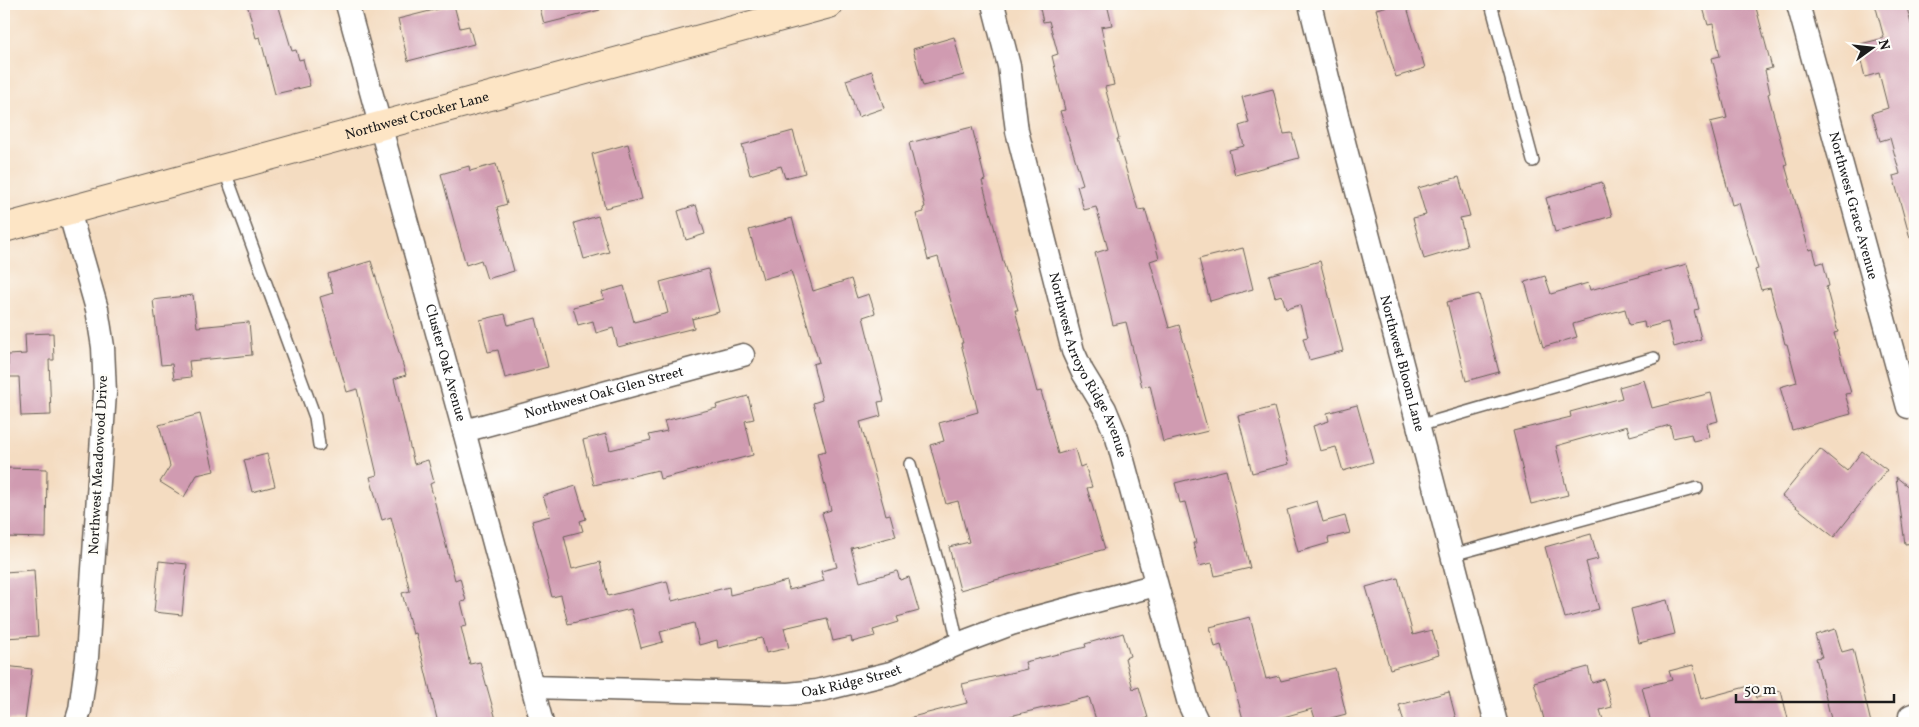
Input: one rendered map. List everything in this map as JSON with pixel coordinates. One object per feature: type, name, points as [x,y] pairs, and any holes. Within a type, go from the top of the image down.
[{"type":"street","name":"Cluster Oak Avenue","points":[[347,4],[542,723]]},
{"type":"street","name":"Northwest Crocker Lane","points":[[4,228],[829,4]]},
{"type":"street","name":"Northwest Arroyo Ridge Avenue","points":[[993,4],[1009,66],[1017,131],[1073,351],[1082,372],[1105,409],[1117,438],[1189,704],[1198,723]]},
{"type":"street","name":"Northwest Bloom Lane","points":[[1310,4],[1496,723]]},
{"type":"street","name":"Northwest Grace Avenue","points":[[1798,4],[1912,406]]},
{"type":"street","name":"Northwest Meadowood Drive","points":[[69,211],[97,310],[103,347],[105,393],[87,657],[80,710],[76,723]]},
{"type":"street","name":"Northwest Oak Glen Street","points":[[464,431],[743,355]]},
{"type":"street","name":"Oak Ridge Street","points":[[532,687],[788,694],[817,691],[891,673],[958,644],[1011,624],[1156,585]]},
{"type":"lane","points":[[1491,4],[1533,161]]},
{"type":"lane","points":[[224,168],[315,418],[320,444]]},
{"type":"lane","points":[[1418,426],[1654,358]]},
{"type":"lane","points":[[910,464],[948,598],[958,644]]},
{"type":"lane","points":[[1452,555],[1697,488]]},
{"type":"building","points":[[247,4],[278,4],[292,51],[296,50],[299,60],[303,59],[310,86],[275,94],[260,37],[256,38]]},
{"type":"building","points":[[539,4],[599,4],[600,10],[544,24]]},
{"type":"building","points":[[1039,4],[1107,4],[1112,25],[1101,27],[1114,85],[1105,87],[1119,139],[1117,139],[1138,210],[1145,209],[1159,258],[1150,261],[1169,328],[1179,325],[1208,431],[1163,442],[1150,385],[1142,387],[1126,322],[1113,325],[1095,253],[1108,249],[1096,207],[1084,210],[1077,186],[1083,184],[1060,111],[1065,110],[1052,56],[1058,54],[1049,21],[1043,22]]},
{"type":"building","points":[[1396,4],[1406,4],[1425,68],[1396,77],[1376,9]]},
{"type":"building","points":[[1702,4],[1755,4],[1772,68],[1765,70],[1770,93],[1768,94],[1787,164],[1785,165],[1809,250],[1813,249],[1817,264],[1823,262],[1829,286],[1826,287],[1838,332],[1834,333],[1851,393],[1845,394],[1851,414],[1792,430],[1780,387],[1797,382],[1787,344],[1785,344],[1770,288],[1761,290],[1755,270],[1758,269],[1739,203],[1732,205],[1710,122],[1727,118],[1712,58],[1720,56],[1713,24],[1708,25]]},
{"type":"building","points":[[1875,4],[1906,4],[1915,39],[1915,238],[1910,238],[1893,176],[1900,174],[1890,138],[1880,141],[1872,113],[1888,108],[1879,73],[1865,77],[1857,45],[1884,38]]},
{"type":"building","points":[[454,5],[460,28],[469,26],[474,44],[408,61],[398,19]]},
{"type":"building","points":[[954,37],[964,75],[923,86],[913,49]]},
{"type":"building","points":[[872,71],[884,108],[858,117],[846,80]]},
{"type":"building","points":[[1273,89],[1284,134],[1292,133],[1299,158],[1235,175],[1229,150],[1244,146],[1239,126],[1249,123],[1242,97]]},
{"type":"building","points":[[972,127],[985,180],[982,181],[1018,310],[1015,310],[1037,392],[1041,391],[1058,454],[1075,449],[1080,467],[1085,465],[1092,487],[1087,488],[1105,549],[960,590],[949,547],[969,542],[958,501],[946,504],[930,445],[944,441],[939,423],[978,412],[961,343],[963,343],[938,257],[928,260],[916,214],[924,212],[923,208],[925,207],[909,143]]},
{"type":"building","points":[[793,131],[805,173],[785,178],[781,166],[750,175],[742,145]]},
{"type":"building","points":[[628,144],[642,199],[605,208],[592,154]]},
{"type":"building","points":[[496,164],[507,204],[497,207],[514,271],[487,279],[481,260],[466,265],[441,174],[469,166],[470,171]]},
{"type":"building","points":[[1459,177],[1470,216],[1460,218],[1467,246],[1424,259],[1413,218],[1426,215],[1418,188]]},
{"type":"building","points":[[1602,182],[1612,216],[1555,232],[1546,198]]},
{"type":"building","points":[[696,205],[705,234],[686,240],[678,211]]},
{"type":"building","points":[[598,216],[609,252],[584,259],[574,223]]},
{"type":"building","points":[[792,218],[813,291],[851,279],[857,298],[869,294],[875,313],[863,317],[884,401],[878,402],[881,416],[860,422],[886,515],[890,514],[896,536],[851,548],[860,582],[897,571],[900,580],[909,577],[919,611],[897,617],[899,622],[873,630],[875,636],[852,642],[851,637],[833,641],[827,618],[784,628],[789,648],[766,653],[762,638],[718,648],[717,640],[699,645],[694,623],[660,632],[663,642],[641,648],[631,609],[568,624],[561,595],[552,597],[532,521],[550,516],[543,496],[576,486],[586,519],[580,521],[583,531],[564,536],[572,569],[600,562],[608,596],[667,581],[672,601],[729,587],[730,595],[787,581],[789,590],[824,581],[821,571],[837,567],[822,513],[831,510],[817,453],[826,451],[813,403],[822,400],[813,364],[819,362],[791,271],[763,279],[749,230]]},
{"type":"building","points":[[1243,248],[1253,289],[1210,301],[1199,259]]},
{"type":"building","points":[[371,261],[406,375],[394,379],[414,464],[428,460],[434,482],[430,484],[455,580],[460,578],[466,601],[461,602],[467,626],[461,627],[470,664],[480,662],[497,723],[438,723],[416,633],[413,634],[402,593],[410,591],[391,517],[382,520],[370,477],[377,475],[357,389],[347,392],[320,297],[333,293],[328,274]]},
{"type":"building","points":[[1320,261],[1343,351],[1309,360],[1303,338],[1308,337],[1300,305],[1286,309],[1282,295],[1275,297],[1269,275]]},
{"type":"building","points":[[1687,264],[1699,309],[1694,310],[1701,339],[1674,347],[1668,322],[1645,328],[1644,322],[1629,325],[1625,309],[1573,324],[1577,337],[1543,347],[1525,282],[1545,276],[1551,294],[1588,283],[1590,290]]},
{"type":"building","points":[[708,269],[719,312],[692,319],[694,328],[618,347],[613,328],[596,333],[593,321],[578,325],[573,307],[604,299],[602,292],[624,286],[634,322],[668,313],[660,282]]},
{"type":"building","points":[[1479,294],[1499,372],[1466,381],[1447,302]]},
{"type":"building","points":[[193,295],[197,327],[249,322],[252,355],[189,361],[191,377],[174,379],[172,364],[161,365],[153,300]]},
{"type":"building","points":[[505,314],[508,325],[536,318],[548,367],[505,378],[498,350],[488,352],[480,320]]},
{"type":"building","points":[[53,333],[54,360],[49,360],[51,415],[21,416],[19,377],[8,377],[8,355],[26,354],[25,334]]},
{"type":"building","points":[[1644,380],[1652,408],[1711,393],[1718,421],[1707,424],[1710,437],[1693,441],[1691,434],[1673,438],[1670,425],[1630,436],[1627,426],[1556,446],[1568,495],[1531,504],[1513,431],[1571,417],[1570,412],[1622,398],[1619,387]]},
{"type":"building","points":[[748,396],[754,419],[745,421],[753,455],[660,479],[658,470],[594,485],[583,440],[606,434],[610,450],[651,440],[649,435],[667,431],[664,421],[717,408],[716,405]]},
{"type":"building","points":[[1357,405],[1373,462],[1343,471],[1336,447],[1320,451],[1313,426],[1329,421],[1327,413]]},
{"type":"building","points":[[1274,407],[1289,464],[1252,473],[1238,416]]},
{"type":"building","points":[[200,414],[214,471],[197,475],[184,497],[160,482],[170,466],[159,425]]},
{"type":"building","points":[[1820,449],[1847,471],[1862,451],[1887,470],[1834,537],[1782,496]]},
{"type":"building","points":[[267,454],[275,486],[252,492],[244,460]]},
{"type":"building","points":[[4,468],[47,469],[46,538],[4,537]]},
{"type":"building","points":[[1226,470],[1250,568],[1215,576],[1212,563],[1199,566],[1193,543],[1196,543],[1185,502],[1180,503],[1175,483]]},
{"type":"building","points":[[1896,477],[1915,492],[1915,543],[1905,544]]},
{"type":"building","points":[[1317,501],[1323,522],[1345,516],[1350,533],[1328,538],[1329,543],[1298,552],[1287,510]]},
{"type":"building","points":[[1591,534],[1598,559],[1586,562],[1599,609],[1565,618],[1545,547]]},
{"type":"building","points":[[159,561],[187,564],[182,615],[154,612]]},
{"type":"building","points":[[34,570],[38,636],[4,638],[4,572]]},
{"type":"building","points":[[1398,578],[1413,635],[1432,630],[1439,655],[1390,669],[1366,587]]},
{"type":"building","points":[[1667,600],[1675,634],[1639,643],[1631,609]]},
{"type":"building","points":[[1250,617],[1266,679],[1279,676],[1281,681],[1335,668],[1346,714],[1316,722],[1312,709],[1262,723],[1244,723],[1228,663],[1226,663],[1221,645],[1215,647],[1210,627]]},
{"type":"building","points":[[1835,629],[1842,652],[1853,649],[1871,723],[1832,723],[1816,658],[1822,657],[1815,635]]},
{"type":"building","points":[[1123,633],[1130,656],[1125,658],[1133,689],[1139,687],[1148,718],[1130,723],[1097,723],[1089,697],[1010,716],[1011,723],[912,723],[912,717],[967,703],[962,684],[1027,669],[1025,662],[1086,647],[1085,644]]},
{"type":"building","points":[[1693,665],[1701,699],[1753,685],[1756,698],[1781,691],[1789,723],[1680,723],[1679,720],[1651,723],[1642,687],[1672,680],[1669,671]]},
{"type":"building","points":[[4,666],[32,669],[25,721],[4,719]]},
{"type":"building","points":[[1588,667],[1592,683],[1604,679],[1612,707],[1600,710],[1604,723],[1545,723],[1534,682]]},
{"type":"building","points":[[1449,692],[1457,723],[1404,723],[1399,705]]}]
